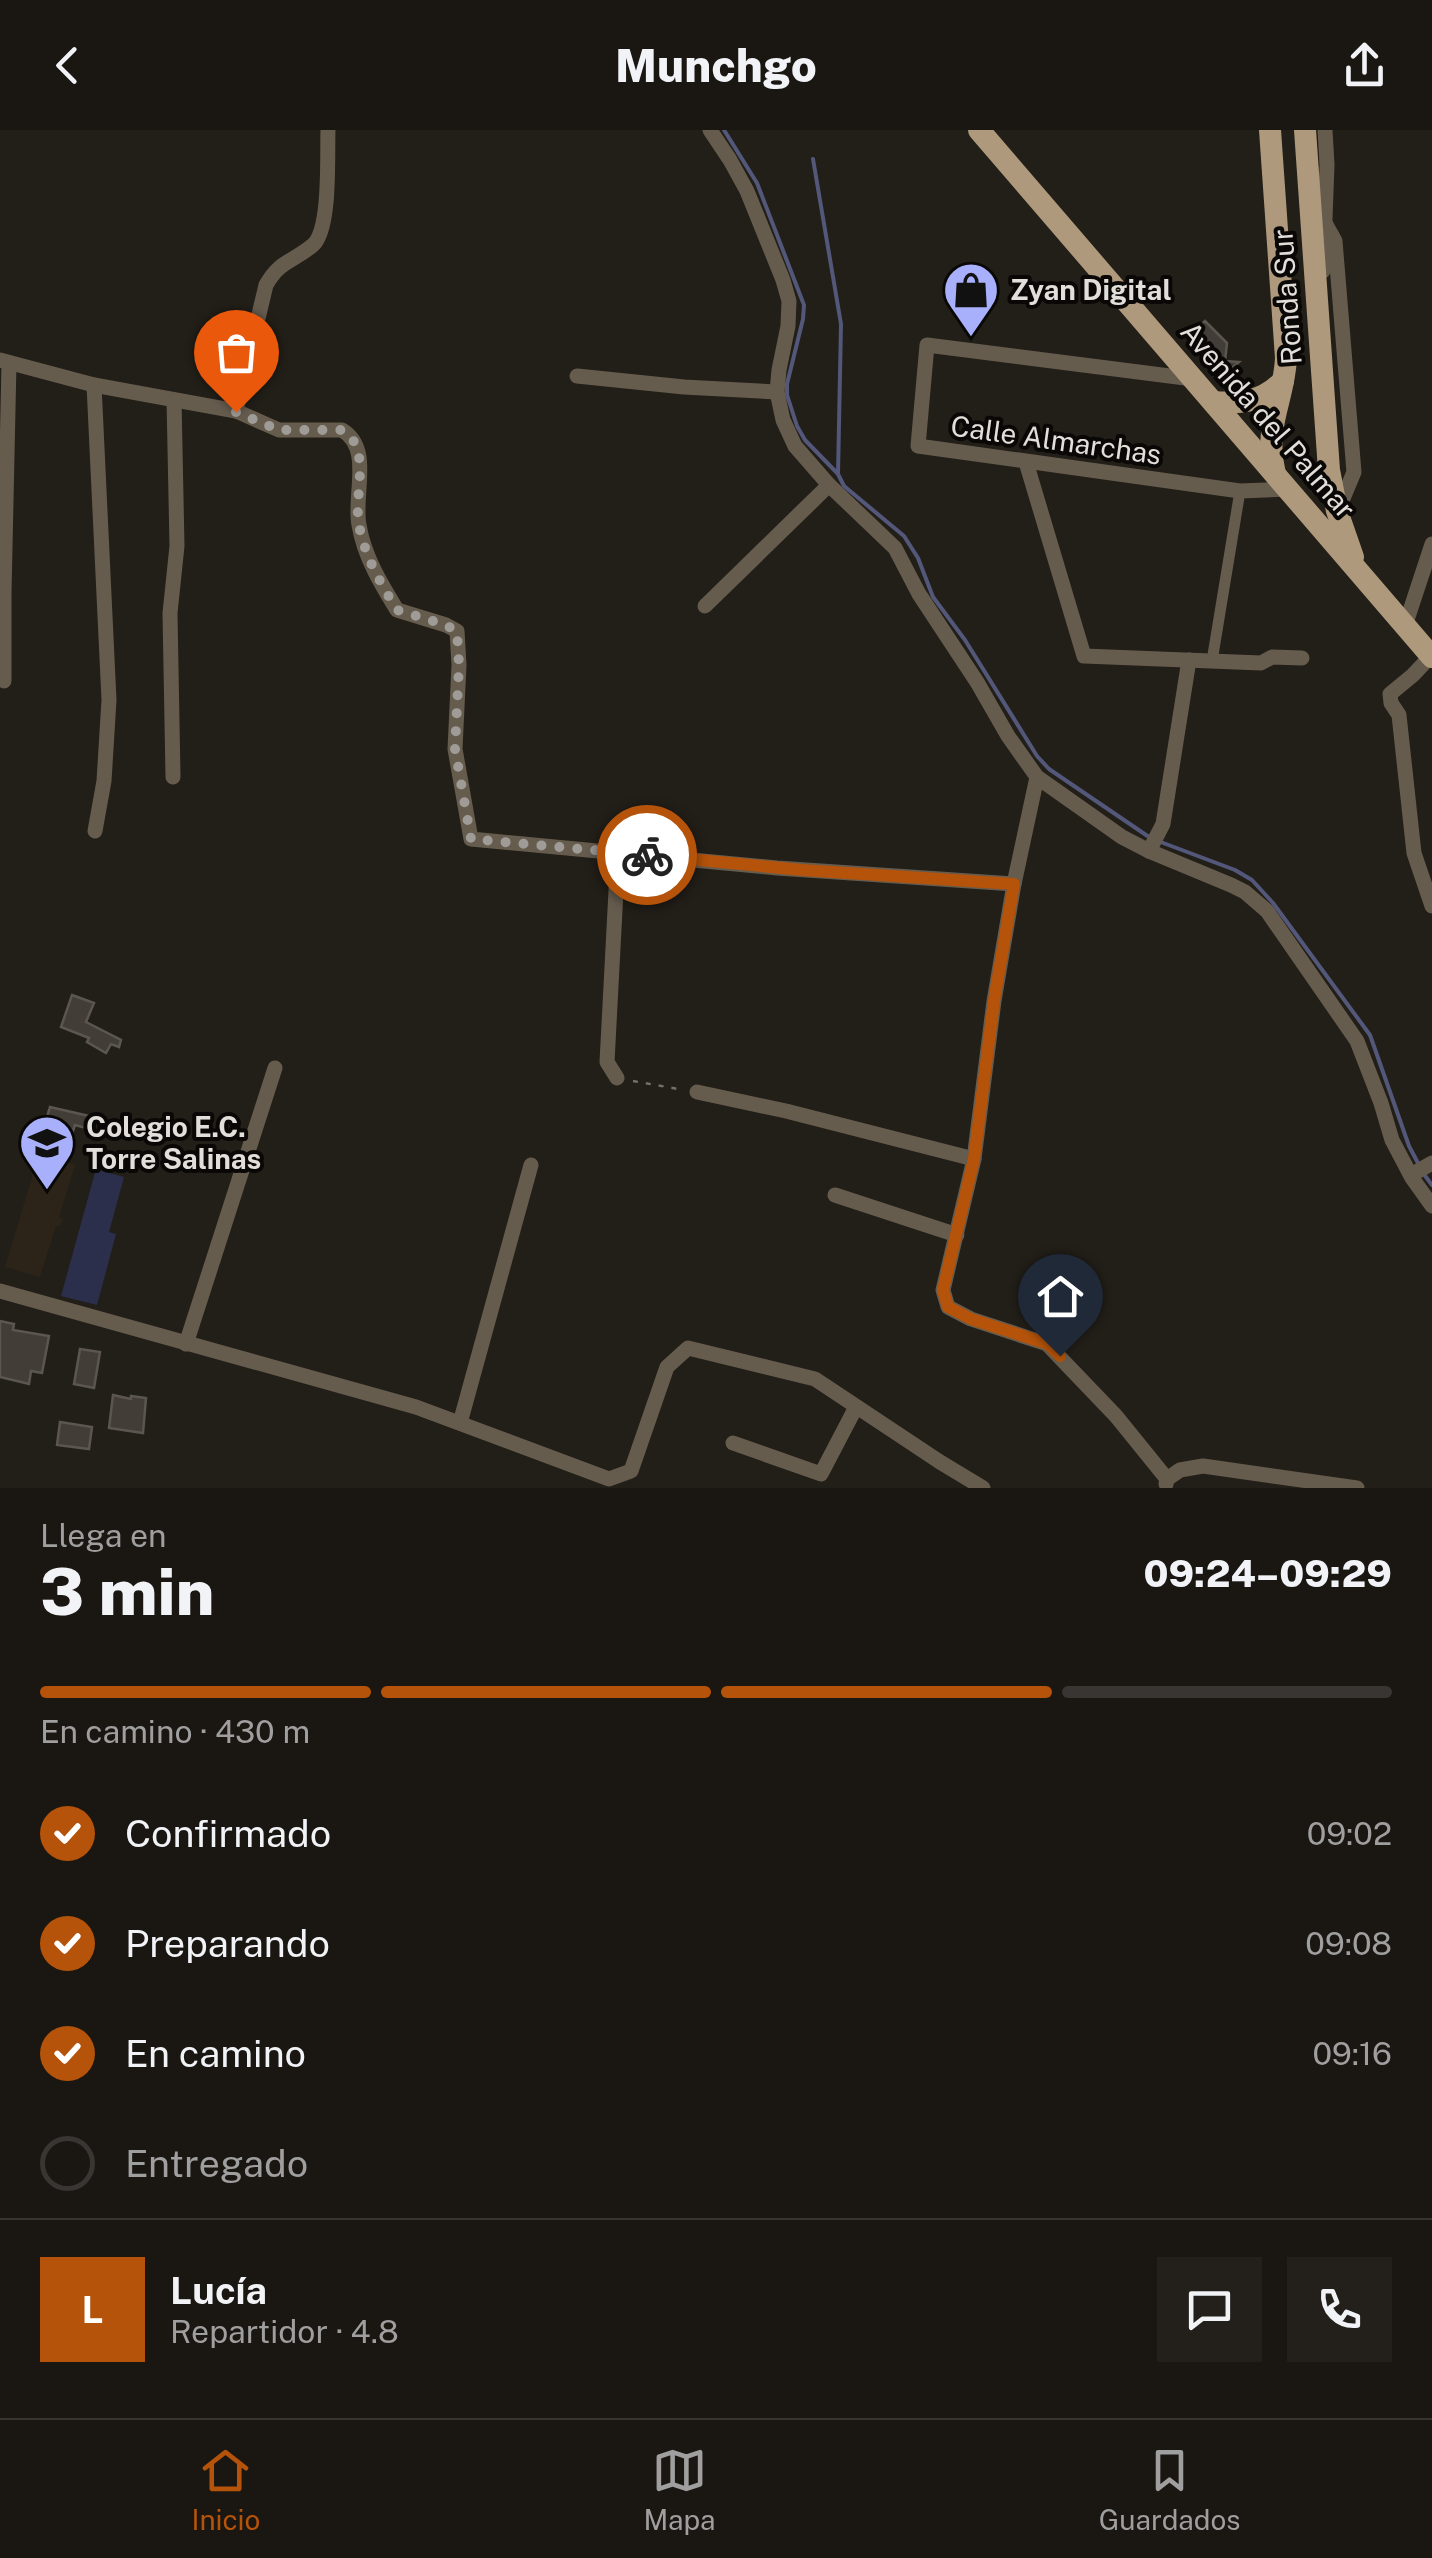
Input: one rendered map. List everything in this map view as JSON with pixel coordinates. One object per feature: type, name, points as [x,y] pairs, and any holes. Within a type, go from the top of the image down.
[{"type":"main road","name":"Avenida del Palmar","points":[[979,130],[1431,657]]},
{"type":"main road","name":"Ronda Sur","points":[[1270,130],[1286,358],[1271,432],[1272,455],[1282,482]]},
{"type":"main road","name":"Ronda Sur","points":[[1305,130],[1329,470],[1337,511],[1360,574]]},
{"type":"main road","points":[[1280,262],[1290,288],[1297,364],[1311,370],[1321,356]]},
{"type":"main road","points":[[1212,402],[1257,400],[1284,381]]},
{"type":"street","points":[[236,412],[266,284],[274,270],[316,242],[323,224],[328,130]]},
{"type":"street","points":[[710,130],[747,191],[789,301],[777,392],[783,420],[795,446],[829,486],[895,548],[919,594],[1037,777],[1122,838],[1231,885],[1267,911],[1357,1042],[1392,1140],[1410,1176],[1432,1206]]},
{"type":"street","points":[[1318,320],[1325,250],[1326,130]]},
{"type":"street","points":[[1325,222],[1335,241],[1354,472],[1337,511]]},
{"type":"street","name":"Calle Almarchas","points":[[1193,379],[927,346],[918,446],[1240,490],[1282,482]]},
{"type":"street","points":[[4,682],[8,476],[5,362],[94,385],[236,412],[279,430],[342,430],[349,434],[359,459],[358,524],[374,573],[397,610],[457,632],[455,749],[471,839],[802,870],[1014,884]]},
{"type":"street","points":[[576,376],[777,392]]},
{"type":"street","points":[[94,385],[109,700],[104,781],[95,830]]},
{"type":"street","points":[[173,777],[170,613],[177,546],[174,400]]},
{"type":"street","points":[[1026,462],[1084,656],[1262,663],[1272,658],[1302,658]]},
{"type":"street","points":[[704,606],[829,486]]},
{"type":"street","points":[[1212,661],[1240,490]]},
{"type":"street","points":[[1406,626],[1432,544]]},
{"type":"street","points":[[1431,657],[1390,694],[1399,715],[1414,853],[1432,906]]},
{"type":"street","points":[[1149,851],[1163,824],[1190,660]]},
{"type":"street","points":[[1037,777],[994,1001],[974,1159],[943,1290],[948,1307],[971,1319],[1048,1344],[1116,1416],[1166,1483],[1180,1470],[1203,1466],[1286,1483],[1358,1488]]},
{"type":"street","points":[[616,1078],[606,1062],[618,853]]},
{"type":"street","points":[[186,1344],[274,1068]]},
{"type":"street","points":[[697,1092],[974,1159]]},
{"type":"street","points":[[1410,1176],[1432,1163]]},
{"type":"street","points":[[460,1423],[532,1164]]},
{"type":"street","points":[[835,1195],[956,1235]]},
{"type":"street","points":[[0,1291],[416,1407],[610,1479],[631,1471],[667,1367],[688,1348],[815,1379],[984,1488]]},
{"type":"street","points":[[733,1443],[822,1474],[856,1407]]},
{"type":"path","points":[[616,1078],[697,1092]]},
{"type":"shaded area","name":"Colegio E.C. Torre Salinas","points":[[39,1154],[75,1165],[59,1217],[63,1219],[56,1226],[40,1277],[5,1267]]},
{"type":"shaded area","points":[[96,1169],[124,1177],[109,1232],[116,1234],[97,1305],[61,1296]]},
{"type":"building","points":[[1205,321],[1227,343],[1225,361],[1239,362],[1218,380],[1203,363],[1203,344],[1193,332]]},
{"type":"building","points":[[72,995],[94,1003],[86,1022],[121,1040],[119,1047],[111,1044],[106,1053],[87,1042],[89,1038],[61,1027]]},
{"type":"building","points":[[50,1107],[89,1116],[86,1128],[75,1125],[65,1154],[38,1146]]},
{"type":"building","points":[[0,1321],[14,1324],[13,1330],[49,1336],[42,1373],[31,1371],[29,1384],[0,1377]]},
{"type":"building","points":[[80,1349],[100,1352],[94,1388],[74,1384]]},
{"type":"building","points":[[113,1395],[146,1398],[143,1433],[109,1428]]},
{"type":"building","points":[[60,1422],[92,1427],[89,1449],[57,1445]]},
{"type":"waterway","points":[[724,130],[757,183],[804,305],[787,395],[805,440],[838,474],[844,486],[904,536],[918,558],[933,597],[965,640],[1037,756],[1049,769],[1149,837]]},
{"type":"waterway","points":[[813,159],[841,324],[838,474]]},
{"type":"waterway","points":[[1158,841],[1235,870],[1252,880],[1273,903],[1370,1035],[1419,1165]]},
{"type":"waterway","points":[[1423,1173],[1432,1185]]},
{"type":"way so far","points":[[236,412],[279,430],[342,430],[356,445],[358,524],[374,573],[397,610],[457,632],[455,749],[471,839],[647,855]]},
{"type":"place","name":"Zyan Digital","points":[[971,339]]},
{"type":"place","name":"Colegio E.C. Torre Salinas","points":[[47,1192]]},
{"type":"route","points":[[647,855],[1014,884],[974,1159],[943,1290],[948,1307],[971,1319],[1048,1344],[1060,1356]]}]
